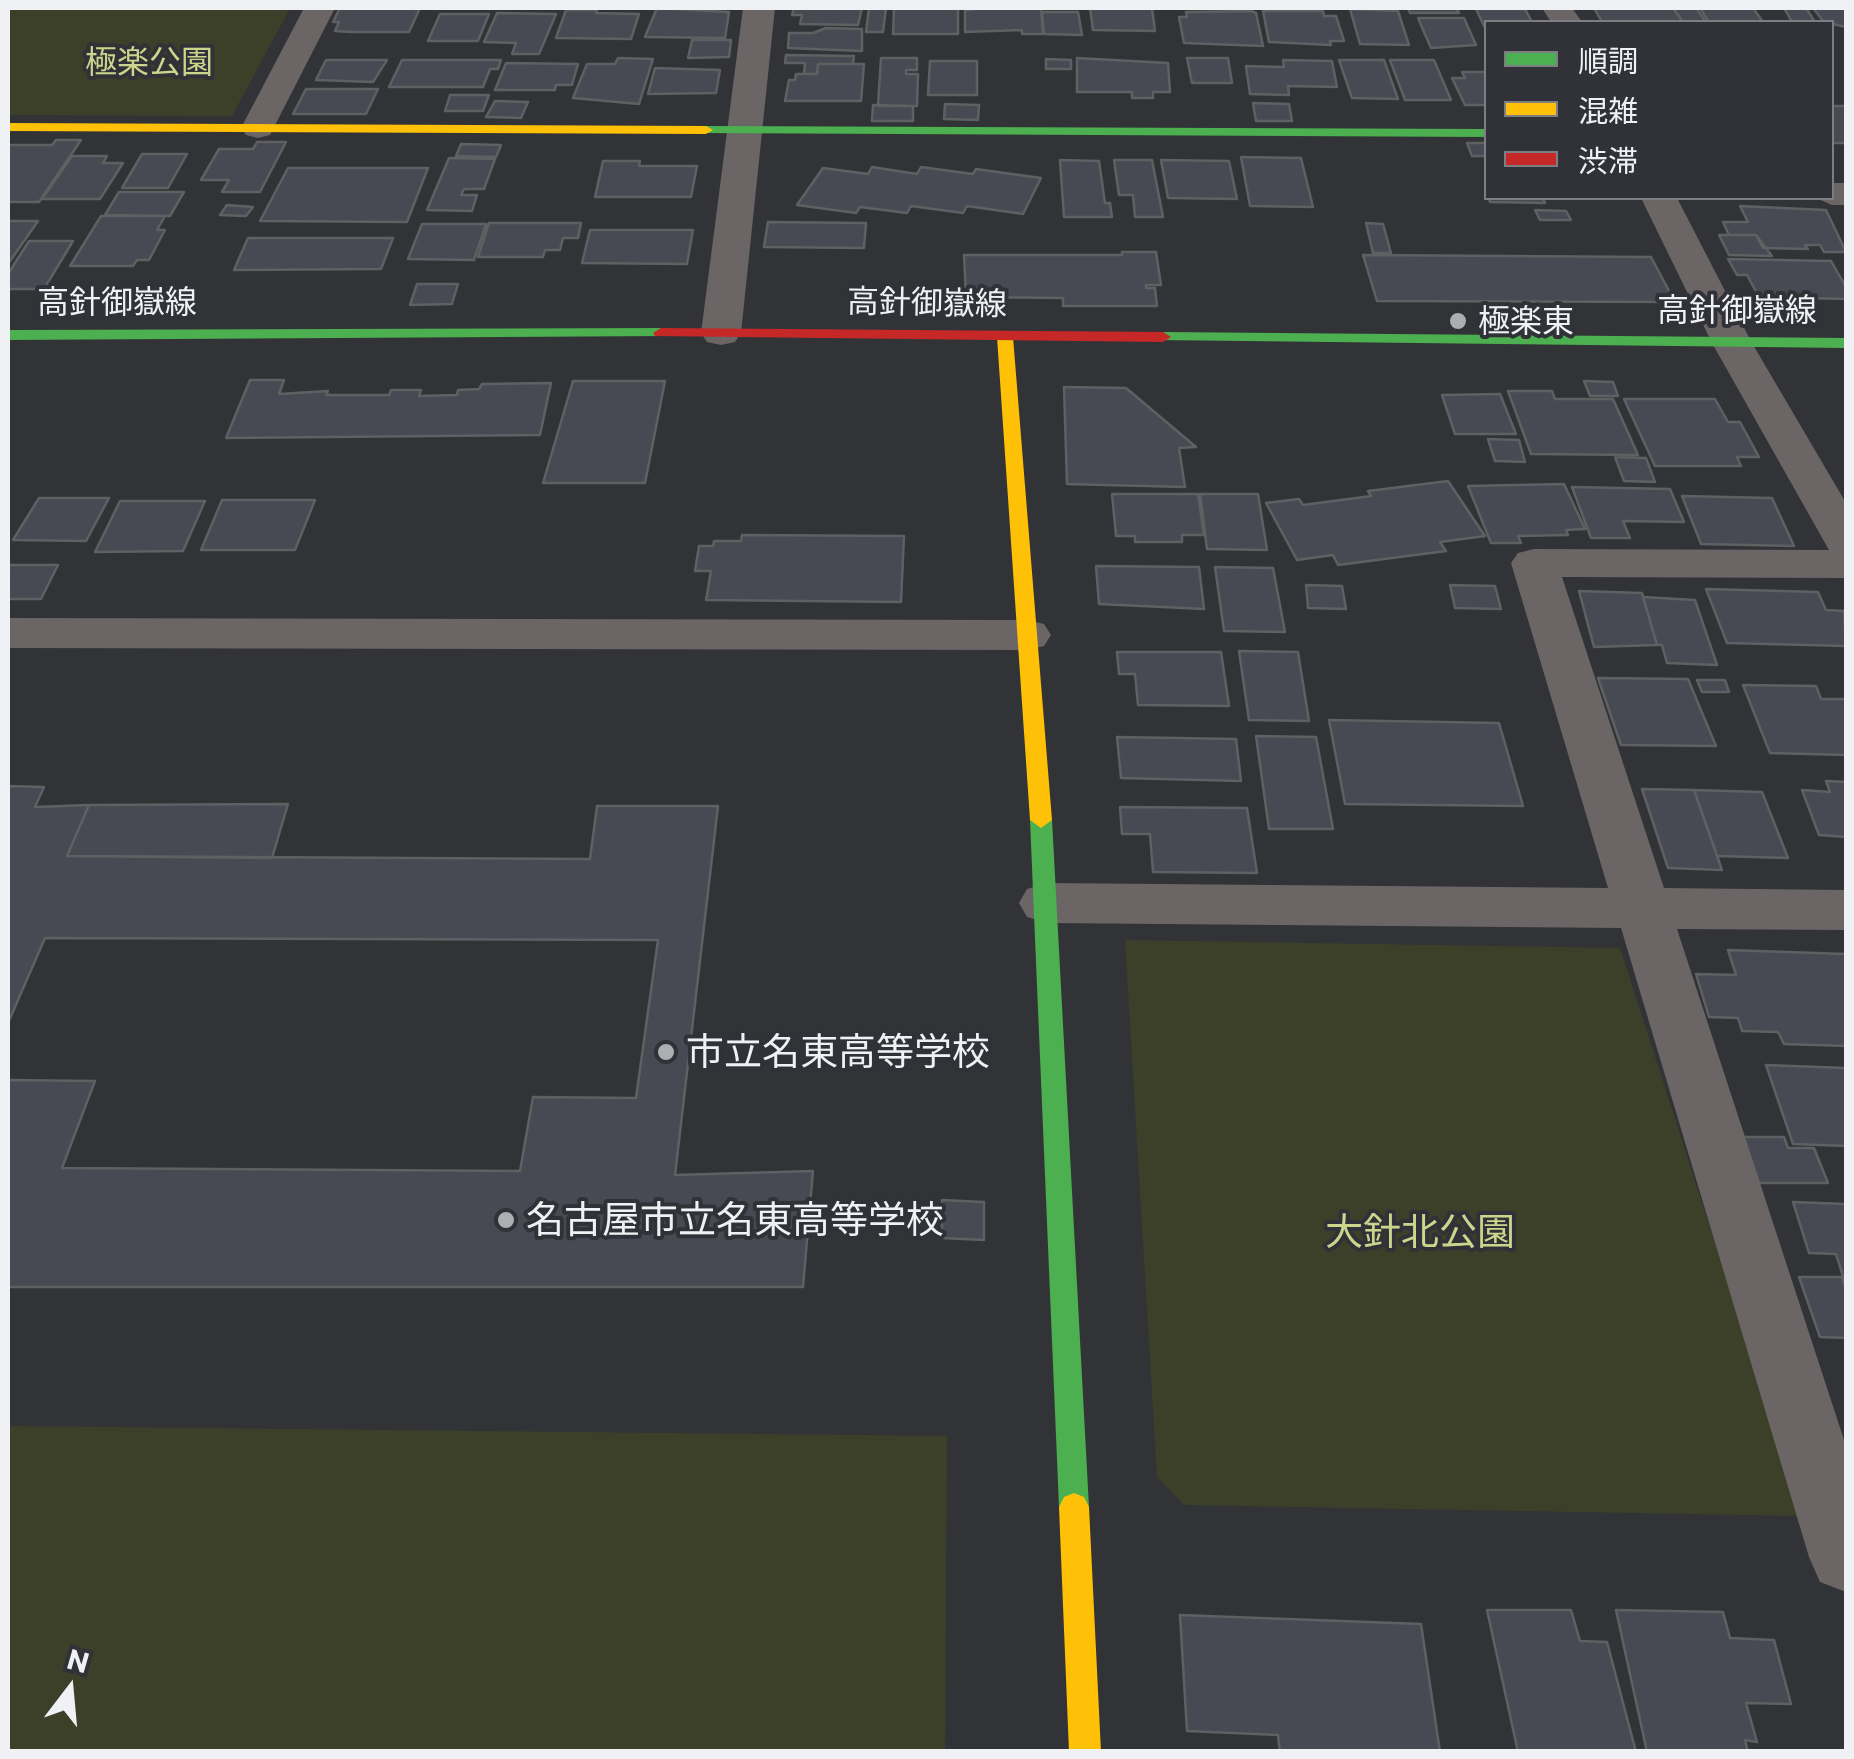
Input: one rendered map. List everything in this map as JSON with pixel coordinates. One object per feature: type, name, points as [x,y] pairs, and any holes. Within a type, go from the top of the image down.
[{"type":"street","points":[[258,128],[319,8]]},
{"type":"street","points":[[721,333],[759,8]]},
{"type":"street","points":[[8,127],[1484,133]]},
{"type":"street","points":[[1660,200],[1732,343],[1846,542]]},
{"type":"street","name":"高針御嶽線","points":[[8,334],[721,333],[1846,344]]},
{"type":"street","points":[[1005,337],[1047,904],[1085,1752]]},
{"type":"street","points":[[1846,564],[1534,563],[1846,1557]]},
{"type":"street","points":[[8,634],[1027,635]]},
{"type":"street","points":[[1047,904],[1846,910]]},
{"type":"green space","name":"極楽公園","points":[[8,8],[290,8],[232,116],[8,115]]},
{"type":"green space","name":"大針北公園","points":[[1125,940],[1620,948],[1803,1516],[1184,1505],[1157,1477]]},
{"type":"green space","points":[[12,1426],[947,1436],[945,1751],[8,1751],[8,1429]]},
{"type":"building","points":[[340,8],[420,8],[409,32],[351,32],[335,31],[339,22],[333,22]]},
{"type":"building","points":[[657,8],[729,12],[725,38],[645,37]]},
{"type":"building","points":[[794,8],[862,8],[858,25],[800,24],[802,15],[792,15]]},
{"type":"building","points":[[869,8],[886,8],[883,32],[866,32]]},
{"type":"building","points":[[894,8],[958,8],[958,34],[893,34]]},
{"type":"building","points":[[1041,8],[1043,34],[1022,34],[1022,30],[965,32],[965,10]]},
{"type":"building","points":[[1090,8],[1152,8],[1155,31],[1093,30]]},
{"type":"building","points":[[1408,8],[1456,8],[1459,13],[1410,13]]},
{"type":"building","points":[[1594,8],[1673,8],[1682,20],[1601,20]]},
{"type":"building","points":[[1673,8],[1696,8],[1705,20],[1682,20]]},
{"type":"building","points":[[1700,8],[1753,8],[1762,20],[1708,20]]},
{"type":"building","points":[[1784,8],[1806,8],[1814,20],[1791,20]]},
{"type":"building","points":[[1813,8],[1846,8],[1846,27],[1834,24],[1834,20],[1822,20]]},
{"type":"building","points":[[1350,9],[1398,11],[1409,45],[1360,44]]},
{"type":"building","points":[[1476,9],[1525,9],[1531,20],[1484,20],[1484,26]]},
{"type":"building","points":[[566,10],[639,14],[631,39],[556,38]]},
{"type":"building","points":[[1263,11],[1323,11],[1324,16],[1336,16],[1344,41],[1330,41],[1331,45],[1269,42]]},
{"type":"building","points":[[1042,12],[1078,12],[1082,35],[1044,34]]},
{"type":"building","points":[[1186,12],[1256,13],[1263,46],[1184,43],[1179,17],[1187,17]]},
{"type":"building","points":[[497,13],[556,14],[539,54],[512,54],[516,43],[484,42]]},
{"type":"building","points":[[440,14],[489,14],[478,41],[428,41]]},
{"type":"building","points":[[1418,18],[1464,18],[1476,45],[1431,48]]},
{"type":"building","points":[[826,28],[862,29],[862,51],[788,48],[789,33],[813,33]]},
{"type":"building","points":[[692,40],[731,40],[729,57],[688,58]]},
{"type":"building","points":[[786,55],[854,56],[853,64],[818,64],[817,74],[804,74],[805,63],[785,63]]},
{"type":"building","points":[[618,58],[653,59],[639,104],[573,98],[587,64],[615,64]]},
{"type":"building","points":[[881,58],[917,58],[917,70],[906,70],[906,74],[918,74],[917,106],[878,106]]},
{"type":"building","points":[[1077,58],[1168,63],[1170,92],[1153,92],[1153,98],[1132,98],[1132,92],[1077,92]]},
{"type":"building","points":[[1187,58],[1228,58],[1232,83],[1192,83]]},
{"type":"building","points":[[1046,59],[1071,60],[1071,69],[1046,69]]},
{"type":"building","points":[[326,60],[387,60],[373,82],[316,80]]},
{"type":"building","points":[[402,60],[501,60],[498,69],[490,69],[483,87],[389,87]]},
{"type":"building","points":[[1283,60],[1332,61],[1337,87],[1288,86],[1289,95],[1250,94],[1246,66],[1284,67]]},
{"type":"building","points":[[1339,60],[1384,60],[1398,99],[1352,98]]},
{"type":"building","points":[[1390,60],[1434,60],[1451,100],[1405,100]]},
{"type":"building","points":[[930,61],[977,61],[977,95],[928,95]]},
{"type":"building","points":[[506,63],[578,64],[572,85],[556,85],[555,90],[495,90]]},
{"type":"building","points":[[818,64],[864,64],[861,101],[785,101],[789,80],[795,80],[796,74],[817,74]]},
{"type":"building","points":[[655,68],[720,70],[716,93],[648,94]]},
{"type":"building","points":[[1462,72],[1484,72],[1484,105],[1465,105],[1452,78],[1465,78]]},
{"type":"building","points":[[306,89],[378,89],[366,114],[293,114]]},
{"type":"building","points":[[450,95],[489,95],[483,111],[445,111]]},
{"type":"building","points":[[495,101],[528,102],[521,118],[486,117]]},
{"type":"building","points":[[1253,103],[1289,104],[1292,121],[1256,121]]},
{"type":"building","points":[[945,104],[979,105],[978,120],[944,119]]},
{"type":"building","points":[[873,105],[913,106],[913,121],[872,121]]},
{"type":"building","points":[[1834,106],[1846,106],[1846,143],[1834,143]]},
{"type":"building","points":[[56,140],[81,140],[39,202],[8,202],[8,145],[52,145]]},
{"type":"building","points":[[257,142],[286,142],[260,192],[222,192],[229,180],[201,180],[219,149],[253,149]]},
{"type":"building","points":[[1467,143],[1484,143],[1484,156],[1472,156]]},
{"type":"building","points":[[461,144],[501,145],[496,157],[456,156]]},
{"type":"building","points":[[142,154],[187,154],[168,188],[122,188]]},
{"type":"building","points":[[72,156],[107,156],[103,163],[123,163],[100,199],[42,199]]},
{"type":"building","points":[[1241,157],[1301,158],[1313,207],[1250,206]]},
{"type":"building","points":[[449,158],[495,159],[484,189],[464,189],[461,195],[477,195],[472,211],[427,210]]},
{"type":"building","points":[[1060,160],[1099,161],[1105,203],[1110,203],[1112,217],[1064,217]]},
{"type":"building","points":[[1114,160],[1152,160],[1163,217],[1135,217],[1133,195],[1119,195]]},
{"type":"building","points":[[1161,160],[1229,161],[1237,199],[1168,198]]},
{"type":"building","points":[[603,161],[640,161],[639,166],[697,166],[691,197],[595,197]]},
{"type":"building","points":[[872,167],[917,174],[921,167],[973,174],[976,169],[1041,178],[1023,214],[967,206],[963,213],[911,206],[907,213],[860,207],[856,213],[797,205],[823,168],[868,174]]},
{"type":"building","points":[[288,168],[428,168],[407,222],[260,221]]},
{"type":"building","points":[[119,192],[184,192],[170,216],[105,215]]},
{"type":"building","points":[[1544,200],[1545,203],[1490,202]]},
{"type":"building","points":[[227,205],[253,207],[246,216],[220,215]]},
{"type":"building","points":[[1740,206],[1826,210],[1846,252],[1824,252],[1820,245],[1805,245],[1808,249],[1763,248],[1756,235],[1729,235],[1723,222],[1748,222]]},
{"type":"building","points":[[1535,210],[1566,211],[1571,220],[1540,220]]},
{"type":"building","points":[[101,216],[165,216],[157,230],[165,230],[149,260],[137,260],[133,266],[70,266]]},
{"type":"building","points":[[8,221],[38,221],[8,264]]},
{"type":"building","points":[[768,222],[866,223],[864,248],[764,247]]},
{"type":"building","points":[[489,223],[581,223],[578,238],[563,238],[560,250],[545,250],[543,257],[478,257]]},
{"type":"building","points":[[1366,223],[1383,224],[1391,253],[1373,253]]},
{"type":"building","points":[[422,224],[486,224],[474,260],[408,259]]},
{"type":"building","points":[[590,230],[693,230],[687,264],[582,263]]},
{"type":"building","points":[[1719,235],[1756,235],[1772,256],[1729,255]]},
{"type":"building","points":[[248,238],[393,238],[381,269],[234,270]]},
{"type":"building","points":[[29,241],[73,241],[44,289],[8,289],[8,274]]},
{"type":"building","points":[[1156,252],[1161,285],[1146,288],[1155,288],[1157,306],[1063,306],[1063,298],[966,297],[964,255]]},
{"type":"building","points":[[1363,255],[1651,257],[1675,302],[1377,301]]},
{"type":"building","points":[[1728,259],[1831,261],[1846,287],[1846,299],[1759,297],[1747,275],[1737,275]]},
{"type":"building","points":[[417,284],[458,284],[452,304],[410,305]]},
{"type":"building","points":[[250,380],[284,380],[279,394],[328,391],[326,395],[389,395],[391,390],[421,390],[419,396],[457,395],[458,390],[479,389],[482,384],[551,383],[540,435],[226,438]]},
{"type":"building","points":[[573,381],[665,381],[645,483],[543,483]]},
{"type":"building","points":[[1584,381],[1613,382],[1618,396],[1590,396]]},
{"type":"building","points":[[1064,387],[1126,388],[1196,447],[1179,448],[1185,487],[1067,484]]},
{"type":"building","points":[[1508,391],[1552,391],[1555,399],[1613,399],[1638,455],[1531,454]]},
{"type":"building","points":[[1500,394],[1516,434],[1455,434],[1442,395]]},
{"type":"building","points":[[1624,399],[1715,399],[1728,422],[1740,422],[1759,457],[1737,457],[1741,466],[1655,466]]},
{"type":"building","points":[[1488,439],[1519,440],[1525,462],[1495,461]]},
{"type":"building","points":[[1615,457],[1646,458],[1655,482],[1624,481]]},
{"type":"building","points":[[1448,481],[1485,536],[1440,542],[1446,551],[1338,565],[1333,555],[1297,560],[1266,503],[1299,499],[1303,505],[1371,496],[1368,491]]},
{"type":"building","points":[[1564,484],[1585,529],[1566,530],[1568,535],[1518,536],[1521,543],[1491,543],[1468,486]]},
{"type":"building","points":[[1572,487],[1670,489],[1684,522],[1623,521],[1630,538],[1591,538]]},
{"type":"building","points":[[1112,494],[1198,494],[1204,535],[1182,535],[1182,542],[1135,542],[1135,536],[1116,536]]},
{"type":"building","points":[[1200,494],[1258,494],[1267,550],[1207,549]]},
{"type":"building","points":[[1682,496],[1772,498],[1794,546],[1701,544]]},
{"type":"building","points":[[39,498],[109,498],[86,541],[13,540]]},
{"type":"building","points":[[222,500],[315,500],[295,550],[201,550]]},
{"type":"building","points":[[120,501],[205,501],[183,551],[95,552]]},
{"type":"building","points":[[742,535],[904,536],[901,602],[706,600],[711,571],[695,571],[699,546],[713,546],[714,541],[741,541]]},
{"type":"building","points":[[9,565],[58,565],[41,599],[8,599]]},
{"type":"building","points":[[1096,566],[1199,567],[1204,609],[1099,604]]},
{"type":"building","points":[[1215,567],[1273,568],[1285,632],[1224,631]]},
{"type":"building","points":[[1306,585],[1342,586],[1346,609],[1308,608]]},
{"type":"building","points":[[1450,585],[1495,586],[1501,609],[1455,608]]},
{"type":"building","points":[[1706,589],[1818,592],[1826,610],[1844,611],[1846,646],[1727,643]]},
{"type":"building","points":[[1579,591],[1642,593],[1657,645],[1594,647]]},
{"type":"building","points":[[1643,597],[1695,600],[1717,665],[1667,663],[1662,645],[1657,645]]},
{"type":"building","points":[[1239,651],[1298,652],[1309,721],[1249,720]]},
{"type":"building","points":[[1117,652],[1221,652],[1229,706],[1138,705],[1135,674],[1119,674]]},
{"type":"building","points":[[1598,678],[1688,679],[1716,746],[1621,745]]},
{"type":"building","points":[[1697,680],[1725,680],[1729,692],[1702,692]]},
{"type":"building","points":[[1743,685],[1816,686],[1821,699],[1846,699],[1846,755],[1770,753]]},
{"type":"building","points":[[1329,720],[1499,723],[1523,806],[1345,804]]},
{"type":"building","points":[[1256,736],[1316,737],[1333,829],[1269,829]]},
{"type":"building","points":[[1117,737],[1236,739],[1241,781],[1121,778]]},
{"type":"building","points":[[1826,781],[1846,782],[1846,837],[1819,835],[1802,790],[1830,792]]},
{"type":"building","name":"市立名東高等学校","points":[[8,786],[44,787],[35,807],[89,805],[67,856],[590,859],[597,806],[718,806],[675,1175],[813,1171],[803,1287],[8,1287],[8,1080],[95,1081],[62,1168],[520,1171],[533,1097],[636,1098],[658,940],[45,938],[8,1023]]},
{"type":"building","points":[[1642,789],[1694,790],[1722,870],[1668,868]]},
{"type":"building","points":[[1694,790],[1762,792],[1788,858],[1717,856]]},
{"type":"building","points":[[288,804],[272,858],[67,856],[89,805]]},
{"type":"building","points":[[1120,807],[1247,808],[1257,873],[1153,872],[1150,834],[1122,834]]},
{"type":"building","points":[[1728,950],[1846,954],[1846,1046],[1784,1044],[1778,1032],[1742,1031],[1738,1018],[1709,1017],[1696,974],[1736,975]]},
{"type":"building","points":[[1766,1065],[1846,1068],[1846,1146],[1793,1144]]},
{"type":"building","points":[[1743,1137],[1784,1137],[1788,1148],[1814,1148],[1828,1183],[1759,1183]]},
{"type":"building","points":[[942,1200],[984,1202],[984,1240],[942,1238]]},
{"type":"building","points":[[1793,1202],[1846,1204],[1846,1286],[1836,1254],[1809,1253]]},
{"type":"building","points":[[1799,1277],[1842,1277],[1846,1289],[1846,1338],[1820,1337]]},
{"type":"building","points":[[1487,1610],[1571,1610],[1580,1641],[1607,1642],[1636,1752],[1518,1752]]},
{"type":"building","points":[[1616,1610],[1723,1612],[1730,1638],[1774,1640],[1791,1704],[1746,1703],[1757,1742],[1745,1740],[1748,1752],[1647,1752]]},
{"type":"building","points":[[1180,1615],[1421,1624],[1440,1752],[1280,1752],[1278,1735],[1187,1731]]},
{"type":"traffic: fast","points":[[706,130],[1484,133]]},
{"type":"traffic: fast","points":[[8,335],[661,333]]},
{"type":"traffic: fast","points":[[1163,337],[1846,343]]},
{"type":"traffic: fast","points":[[1041,820],[1074,1507]]},
{"type":"traffic: slow","points":[[8,127],[706,130]]},
{"type":"traffic: slow","points":[[1005,337],[1041,820]]},
{"type":"traffic: slow","points":[[1074,1507],[1085,1752]]},
{"type":"traffic: jam","points":[[661,333],[1163,337]]},
{"type":"place","name":"極楽東","points":[[1458,321]]},
{"type":"place","name":"市立名東高等学校","points":[[666,1052]]},
{"type":"place","name":"名古屋市立名東高等学校","points":[[506,1220]]}]
